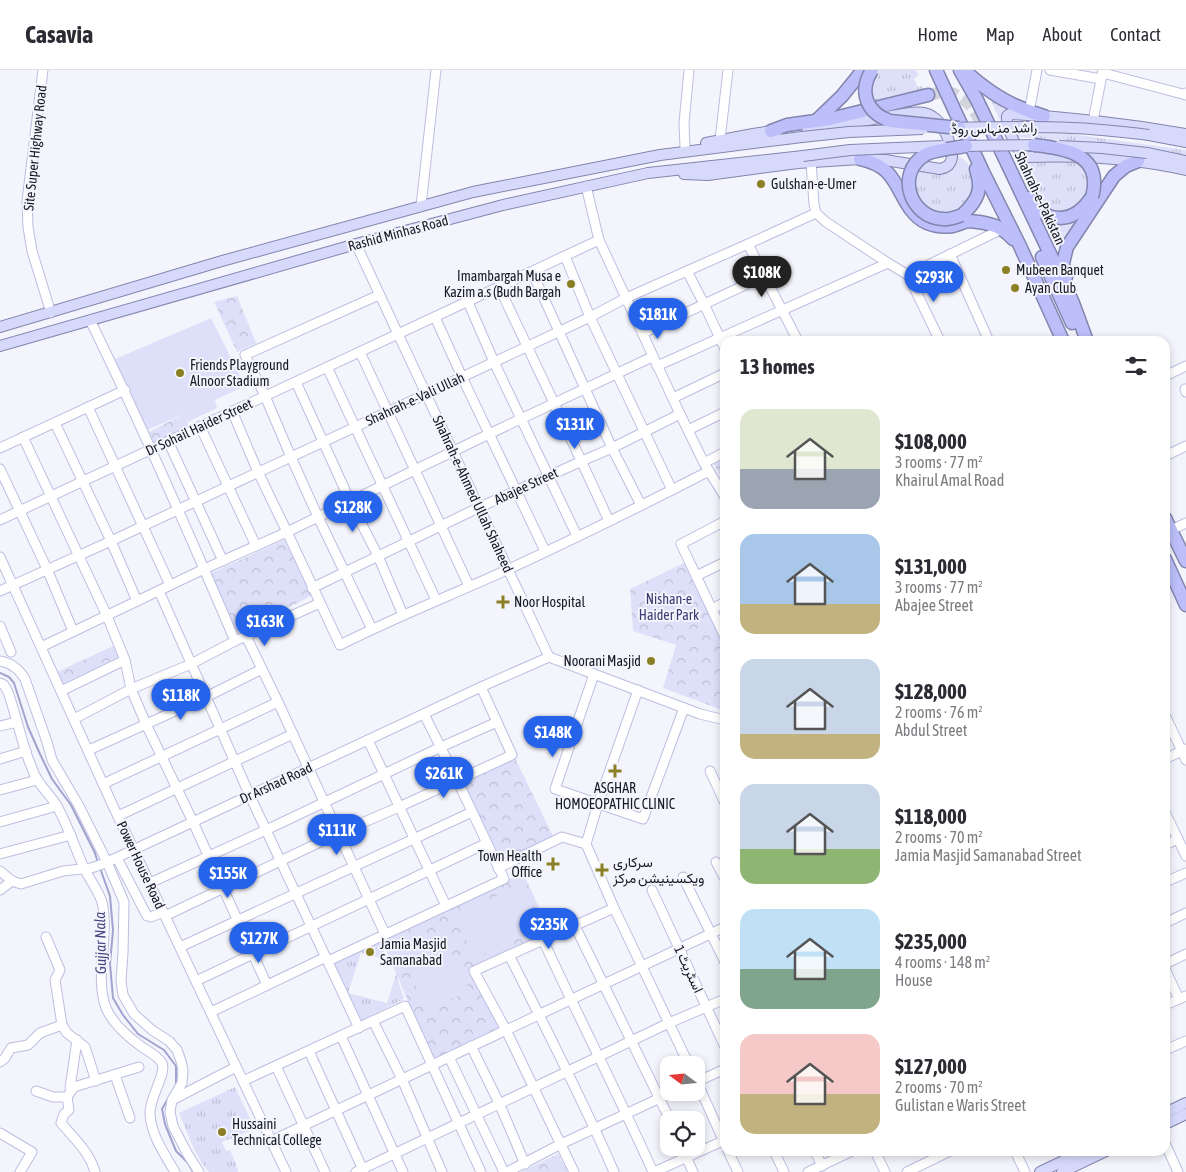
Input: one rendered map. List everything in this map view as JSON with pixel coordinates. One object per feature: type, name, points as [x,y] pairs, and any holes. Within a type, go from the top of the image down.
[{"type":"highway","points":[[816,121],[842,96],[864,70]]},
{"type":"highway","points":[[872,70],[867,81],[866,98],[875,113],[890,121],[964,137],[1020,246],[1061,336]]},
{"type":"highway","points":[[926,70],[953,106]]},
{"type":"highway","points":[[936,70],[953,106],[964,137],[980,185],[977,197],[970,208],[962,215],[944,220],[924,214],[912,199],[909,189],[909,179],[913,167],[926,154],[964,137]]},
{"type":"highway","name":"Shahrah-e-Pakistan","points":[[960,70],[977,100],[1072,303],[1084,336]]},
{"type":"highway","points":[[964,70],[994,95],[1029,112],[1044,116]]},
{"type":"highway","points":[[772,131],[787,125],[830,119],[928,95]]},
{"type":"highway","points":[[983,130],[1075,330],[1081,336]]},
{"type":"highway","points":[[1006,162],[1038,210],[1055,218],[1065,218],[1078,213],[1092,197],[1093,174],[1089,165],[1082,157],[1072,152],[1034,145]]},
{"type":"highway","points":[[1072,303],[1064,270],[1064,255],[1067,247],[1114,176],[1126,166],[1142,157]]},
{"type":"highway","points":[[860,158],[886,170],[898,186],[914,214],[925,222],[933,225],[950,226],[970,221],[994,224],[1020,246]]},
{"type":"highway","points":[[1171,530],[1186,561]]},
{"type":"highway","points":[[1170,571],[1186,605]]},
{"type":"main road","points":[[660,155],[720,140],[772,131],[837,125],[922,112],[932,115],[938,120],[950,145],[952,157],[951,163],[946,168],[940,169],[860,158],[807,159]]},
{"type":"main road","points":[[1186,134],[1118,123],[1044,116],[1010,114],[1007,116],[1006,122],[1018,150],[1027,157],[1142,157],[1186,170]]},
{"type":"main road","name":"راشد منہاس روڈ","points":[[807,159],[850,150],[964,137],[1013,126],[1106,130],[1186,142]]},
{"type":"main road","name":"راشد منہاس روڈ","points":[[802,136],[849,132],[964,137],[1034,145],[1094,147],[1142,157],[1186,160]]},
{"type":"main road","name":"Rashid Minhas Road","points":[[0,328],[222,261],[472,192],[660,155],[802,136]]},
{"type":"main road","name":"Rashid Minhas Road","points":[[0,346],[356,244],[503,205],[648,173],[807,159]]},
{"type":"main road","points":[[1170,1111],[1186,1104]]},
{"type":"main road","points":[[1170,1122],[1186,1114]]},
{"type":"main road","points":[[1040,1172],[1074,1156]]},
{"type":"main road","points":[[1062,1172],[1096,1156]]},
{"type":"street","name":"Site Super Highway Road","points":[[44,70],[27,201],[32,251],[51,313]]},
{"type":"street","points":[[421,206],[436,70]]},
{"type":"street","points":[[685,148],[684,122],[689,70]]},
{"type":"street","points":[[720,140],[728,70]]},
{"type":"street","points":[[1029,112],[1037,70]]},
{"type":"street","points":[[1050,70],[1102,74],[1186,94]]},
{"type":"street","points":[[1093,121],[1102,74]]},
{"type":"street","points":[[807,159],[816,212],[826,222],[908,275],[938,336]]},
{"type":"street","points":[[586,186],[599,240],[652,357],[707,467],[720,489]]},
{"type":"street","name":"Shahrah-e-Vali Ullah","points":[[0,591],[426,394],[590,317],[626,298],[816,212]]},
{"type":"street","points":[[908,275],[1002,229]]},
{"type":"street","name":"Dr Sohail Haider Street","points":[[0,520],[599,240]]},
{"type":"street","name":"Shahrah-e-Ahmed Ullah Shaheed","points":[[356,244],[549,657]]},
{"type":"street","points":[[748,244],[794,336]]},
{"type":"street","points":[[950,254],[987,336]]},
{"type":"street","points":[[565,256],[590,317],[672,490]]},
{"type":"street","points":[[722,336],[888,263]]},
{"type":"street","points":[[657,366],[720,337],[687,271]]},
{"type":"street","points":[[532,272],[612,448],[641,505]]},
{"type":"street","points":[[643,334],[764,276]]},
{"type":"street","points":[[499,287],[582,460],[609,521]]},
{"type":"street","points":[[372,629],[290,457],[265,396],[245,355],[379,295]]},
{"type":"street","points":[[468,302],[494,362],[577,536]]},
{"type":"street","points":[[435,317],[545,552]]},
{"type":"street","points":[[90,320],[125,390],[235,641]]},
{"type":"street","points":[[360,352],[470,586]]},
{"type":"street","points":[[41,647],[204,569],[287,532],[652,357]]},
{"type":"street","points":[[1170,374],[1186,366]]},
{"type":"street","points":[[327,367],[436,600]]},
{"type":"street","points":[[673,398],[720,375]]},
{"type":"street","points":[[296,382],[404,615]]},
{"type":"street","points":[[0,448],[125,390]]},
{"type":"street","points":[[88,407],[170,586]]},
{"type":"street","points":[[232,412],[258,472],[340,645],[545,552],[672,490],[720,456]]},
{"type":"street","name":"Abajee Street","points":[[312,588],[480,507],[645,433],[680,414]]},
{"type":"street","points":[[688,430],[720,414]]},
{"type":"street","points":[[55,423],[138,601]]},
{"type":"street","points":[[200,426],[256,546]]},
{"type":"street","points":[[23,437],[52,496],[125,660],[131,689],[146,724],[267,985]]},
{"type":"street","points":[[168,441],[223,561]]},
{"type":"street","points":[[1170,454],[1186,446]]},
{"type":"street","points":[[0,469],[47,569],[73,631]]},
{"type":"street","points":[[1171,530],[1186,523]]},
{"type":"street","points":[[720,524],[681,544],[720,626]]},
{"type":"street","name":"Power House Road","points":[[0,556],[103,784],[286,1172]]},
{"type":"street","points":[[696,576],[720,564]]},
{"type":"street","points":[[159,591],[250,796],[359,1028]]},
{"type":"street","points":[[74,719],[131,689],[191,664],[235,641],[320,603]]},
{"type":"street","points":[[712,609],[720,605]]},
{"type":"street","points":[[0,626],[11,652]]},
{"type":"street","points":[[246,636],[386,934]]},
{"type":"street","points":[[549,657],[700,714],[720,719]]},
{"type":"street","name":"Dr Arshad Road","points":[[12,881],[21,884],[63,871],[85,869],[117,858],[549,657]]},
{"type":"street","points":[[61,691],[125,660]]},
{"type":"street","points":[[0,661],[15,667],[25,679],[52,760],[79,806],[102,864],[124,902],[121,981],[123,995],[134,1014],[152,1030],[169,1041],[177,1050],[183,1070],[182,1083],[172,1100],[170,1112],[173,1126],[199,1172]]},
{"type":"street","points":[[89,750],[206,697],[262,669]]},
{"type":"street","points":[[594,674],[555,789],[643,819],[684,708]]},
{"type":"street","points":[[0,684],[4,685],[8,692],[37,780],[57,806],[102,903],[104,922],[102,979],[106,1008],[116,1024],[128,1036],[157,1057],[162,1064],[162,1075],[151,1102],[150,1114],[154,1132],[165,1156],[176,1172]]},
{"type":"street","points":[[117,858],[147,916],[151,917],[164,914],[223,888],[457,780],[512,754],[481,687]]},
{"type":"street","points":[[638,690],[586,844],[614,908],[685,1056]]},
{"type":"street","points":[[103,784],[278,702]]},
{"type":"street","points":[[211,1012],[267,985],[386,934],[504,880],[424,714]]},
{"type":"street","points":[[0,726],[17,722]]},
{"type":"street","points":[[150,883],[497,722]]},
{"type":"street","points":[[1170,724],[1184,750],[1186,760]]},
{"type":"street","points":[[118,816],[293,734]]},
{"type":"street","points":[[368,740],[446,906]]},
{"type":"street","points":[[1170,757],[1184,750]]},
{"type":"street","points":[[0,759],[26,751]]},
{"type":"street","points":[[710,771],[720,792]]},
{"type":"street","points":[[0,790],[37,780]]},
{"type":"street","points":[[0,822],[57,806]]},
{"type":"street","points":[[180,947],[472,812]]},
{"type":"street","points":[[1170,822],[1186,856]]},
{"type":"street","points":[[0,854],[71,835]]},
{"type":"street","points":[[498,868],[562,836],[586,844]]},
{"type":"street","points":[[1170,843],[1178,839]]},
{"type":"street","points":[[196,981],[487,843]]},
{"type":"street","points":[[716,862],[720,870]]},
{"type":"street","points":[[0,871],[12,881],[0,890]]},
{"type":"street","points":[[1170,880],[1186,873]]},
{"type":"street","points":[[683,877],[720,952]]},
{"type":"street","name":"اسٹریٹ 1","points":[[652,890],[720,1036]]},
{"type":"street","points":[[574,1172],[506,1030],[474,971],[614,908]]},
{"type":"street","points":[[1170,921],[1186,913]]},
{"type":"street","points":[[449,1057],[506,1172],[561,1144],[660,1099],[575,926]]},
{"type":"street","points":[[271,1141],[720,930]]},
{"type":"street","points":[[46,937],[60,970],[55,980],[62,1025],[67,1033],[86,1047],[96,1081]]},
{"type":"street","points":[[543,940],[653,1172],[720,1144]]},
{"type":"street","points":[[1170,962],[1186,954]]},
{"type":"street","points":[[510,955],[595,1128],[614,1172]]},
{"type":"street","points":[[1170,977],[1182,997],[1170,1003]]},
{"type":"street","points":[[308,1051],[336,1110],[361,1171],[499,1103],[720,1001]]},
{"type":"street","points":[[244,1081],[405,1006],[481,1172]]},
{"type":"street","points":[[373,1021],[402,1079],[442,1172]]},
{"type":"street","points":[[0,1062],[11,1048],[28,1045],[40,1033],[62,1025]]},
{"type":"street","points":[[341,1036],[403,1172]]},
{"type":"street","points":[[77,1040],[69,1094],[69,1110],[64,1114],[61,1123],[83,1149],[95,1172]]},
{"type":"street","points":[[1170,1048],[1186,1041]]},
{"type":"street","points":[[471,1046],[499,1103],[525,1164]]},
{"type":"street","points":[[276,1066],[325,1172]]},
{"type":"street","points":[[172,1100],[236,1067]]},
{"type":"street","points":[[36,1091],[53,1097],[69,1094],[74,1087],[139,1068]]},
{"type":"street","points":[[705,1077],[720,1071]]},
{"type":"street","points":[[115,1075],[130,1118]]},
{"type":"street","points":[[705,1100],[720,1131]]},
{"type":"street","points":[[2,1137],[32,1152],[20,1172]]},
{"type":"street","points":[[1170,1154],[1178,1172]]},
{"type":"street","points":[[730,1156],[738,1172]]},
{"type":"street","points":[[776,1156],[784,1172]]},
{"type":"street","points":[[817,1156],[822,1166]]},
{"type":"street","points":[[808,1172],[842,1156]]},
{"type":"street","points":[[877,1156],[885,1172]]},
{"type":"street","points":[[907,1172],[940,1156]]},
{"type":"street","points":[[1018,1156],[1025,1172]]},
{"type":"street","points":[[687,1158],[693,1172]]},
{"type":"green space","points":[[879,70],[916,70],[919,75],[914,79],[918,87],[922,86],[923,91],[874,103],[872,86]]},
{"type":"green space","points":[[990,99],[1009,112],[1003,113],[1001,116],[1018,154],[1026,160],[1078,163],[1083,165],[1091,184],[1085,202],[1060,215],[1040,206]]},
{"type":"green space","points":[[1014,132],[1071,134],[1186,150],[1186,157],[1098,143],[1016,137]]},
{"type":"green space","points":[[956,155],[963,158],[969,164],[974,174],[975,184],[971,202],[950,215],[932,212],[925,208],[918,198],[915,185],[917,174],[921,169],[938,173]]},
{"type":"green space","points":[[1080,220],[1061,250],[1053,230],[1047,222],[1066,225]]},
{"type":"green space","points":[[237,296],[256,343],[237,352],[214,302]]},
{"type":"green space","name":"Friends Playground Alnoor Stadium","points":[[211,318],[245,386],[215,400],[217,408],[188,422],[184,414],[147,430],[115,359]]},
{"type":"green space","points":[[184,414],[190,428],[153,445],[147,433]]},
{"type":"green space","points":[[720,458],[720,475],[713,462]]},
{"type":"green space","points":[[284,540],[313,595],[236,634],[209,574]]},
{"type":"green space","name":"Nishan-e Haider Park","points":[[686,562],[720,636],[720,709],[663,688],[676,645],[633,631],[630,589]]},
{"type":"green space","points":[[113,646],[118,657],[62,684],[57,672]]},
{"type":"green space","points":[[513,754],[555,840],[498,868],[457,780]]},
{"type":"green space","points":[[523,873],[552,935],[475,971],[506,1030],[434,1062],[380,936]]},
{"type":"green space","points":[[523,884],[542,927],[475,958],[455,915]]},
{"type":"green space","points":[[440,930],[470,990],[428,1011],[399,950]]},
{"type":"green space","points":[[380,940],[387,960],[361,953],[348,993],[387,1003],[396,974],[404,999],[359,1022],[330,961]]},
{"type":"green space","name":"Hussaini Technical College","points":[[235,1087],[255,1129],[222,1142],[226,1151],[230,1150],[238,1172],[209,1172],[195,1151],[179,1113]]},
{"type":"green space","points":[[558,1154],[568,1172],[520,1172]]},
{"type":"waterway","name":"Gujjar Nala","points":[[0,673],[9,677],[14,683],[28,727],[40,754],[52,779],[71,805],[95,853],[98,863]]},
{"type":"waterway","name":"Gujjar Nala","points":[[100,868],[110,896],[113,930],[110,964],[113,998],[138,1034],[164,1050],[176,1066],[176,1085],[162,1109],[165,1124],[176,1151],[188,1163],[193,1172]]},
{"type":"tunnel","points":[[928,95],[948,92],[962,98],[975,112],[983,130]]},
{"type":"place","name":"Gulshan-e-Umer","points":[[761,184]]},
{"type":"place","name":"Mubeen Banquet","points":[[1006,270]]},
{"type":"place","name":"Imambargah Musa e Kazim a.s (Budh Bargah","points":[[571,284]]},
{"type":"place","name":"Ayan Club","points":[[1015,288]]},
{"type":"place","name":"Friends Playground Alnoor Stadium","points":[[180,373]]},
{"type":"place","name":"Noor Hospital","points":[[503,602]]},
{"type":"place","name":"Noorani Masjid","points":[[651,661]]},
{"type":"place","name":"ASGHAR HOMOEOPATHIC CLINIC","points":[[615,771]]},
{"type":"place","name":"Town Health Office","points":[[553,864]]},
{"type":"place","name":"سرکاری ویکسینیشن مرکز","points":[[602,870]]},
{"type":"place","name":"Jamia Masjid Samanabad","points":[[370,952]]},
{"type":"place","name":"Hussaini Technical College","points":[[222,1132]]}]
